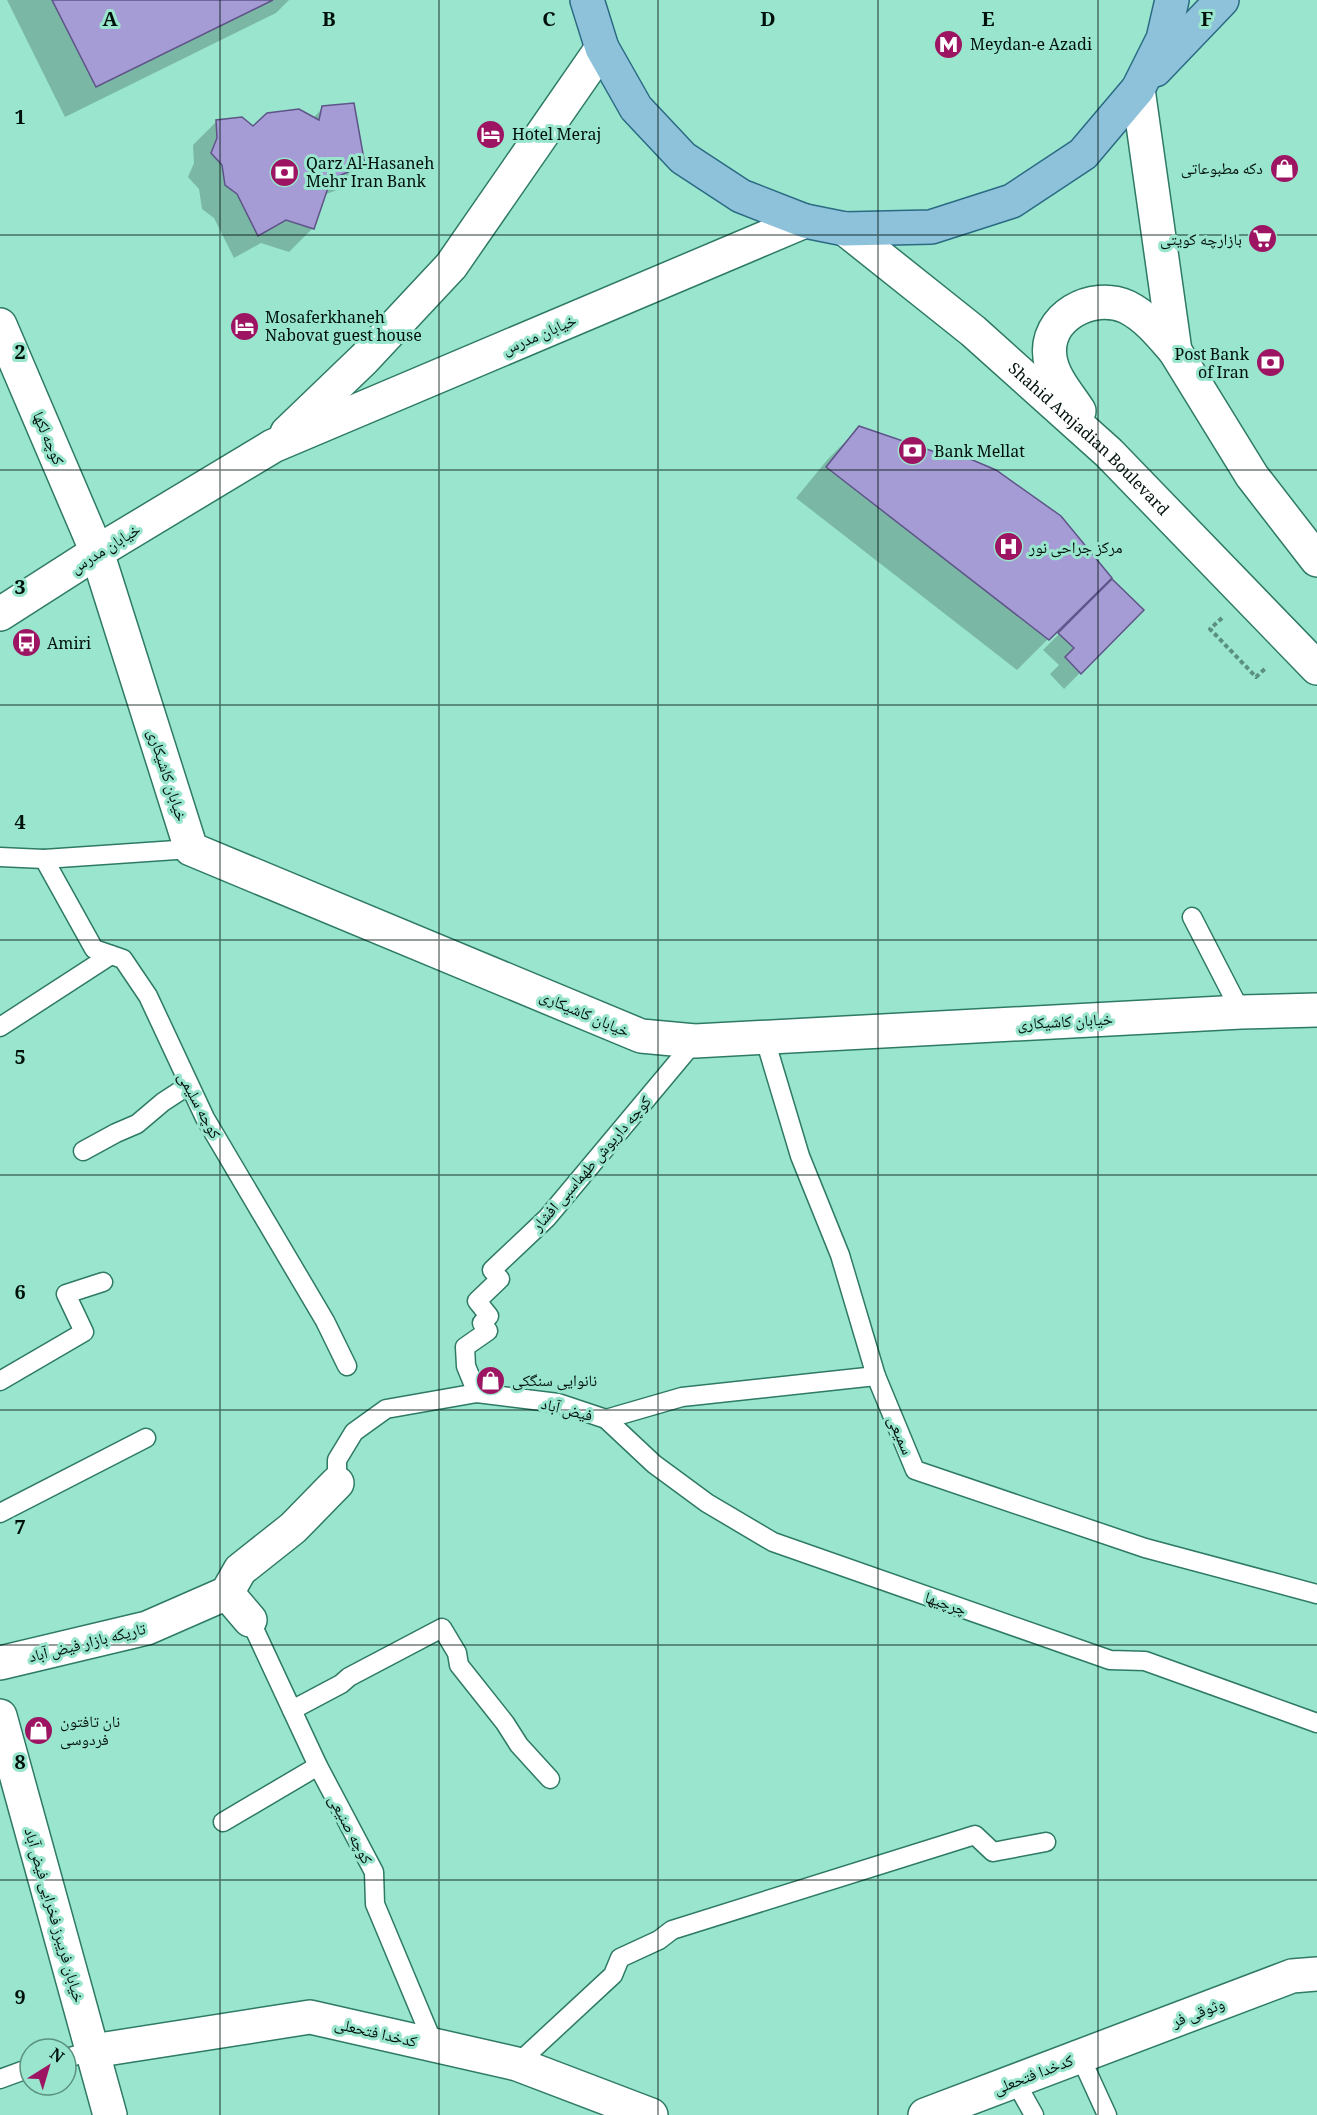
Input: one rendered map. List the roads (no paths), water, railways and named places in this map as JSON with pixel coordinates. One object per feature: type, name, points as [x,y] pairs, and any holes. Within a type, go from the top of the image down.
[{"type":"main road","points":[[587,0],[602,48],[636,108],[683,158],[741,196],[805,221],[845,229],[930,227],[1012,201],[1083,153],[1138,89],[1222,0]]},
{"type":"main road","points":[[1138,89],[1163,39],[1172,0]]},
{"type":"street","name":"خیابان مدرس","points":[[273,446],[364,359],[451,266],[602,48]]},
{"type":"street","points":[[1138,89],[1175,351]]},
{"type":"street","name":"خیابان مدرس","points":[[0,614],[97,552],[273,446],[805,221]]},
{"type":"street","name":"Shahid Amjadian Boulevard","points":[[845,229],[973,331],[1109,453],[1317,668]]},
{"type":"street","points":[[1109,453],[1055,376],[1050,357],[1052,338],[1058,326],[1073,310],[1096,302],[1110,302],[1126,307],[1141,316],[1175,351],[1252,476],[1317,560]]},
{"type":"street","name":"کوچه لکها","points":[[0,325],[97,552]]},
{"type":"street","name":"خیابان کاشیکاری","points":[[97,552],[191,849],[641,1036],[695,1041],[1240,1012],[1317,1010]]},
{"type":"street","points":[[250,1620],[227,1593],[240,1570],[293,1528],[337,1483]]},
{"type":"street","name":"تاریکه بازار فیض آباد","points":[[0,1663],[147,1628],[227,1593]]},
{"type":"street","name":"خیابان فریبرز فخرایی فیض آباد","points":[[0,1716],[79,2054],[110,2115]]},
{"type":"street","name":"وثوقی فر","points":[[1080,2056],[1292,1976],[1317,1974]]},
{"type":"street","name":"کدخدا فتحعلی","points":[[79,2054],[310,2017],[517,2064],[651,2115]]},
{"type":"street","name":"کدخدا فتحعلی","points":[[925,2115],[1080,2056]]},
{"type":"lane","points":[[0,857],[44,859],[191,849]]},
{"type":"lane","name":"کوچه سلیمی","points":[[44,859],[94,949],[123,959],[148,996],[205,1118],[325,1321],[347,1366]]},
{"type":"lane","points":[[1192,917],[1240,1012]]},
{"type":"lane","points":[[0,1027],[111,955]]},
{"type":"lane","name":"سمیعی","points":[[764,1036],[800,1155],[840,1255],[876,1376],[915,1470],[1145,1548],[1317,1594]]},
{"type":"lane","name":"کوچه داریوش طهماسبی افشار","points":[[477,1393],[466,1366],[465,1347],[488,1331],[482,1323],[489,1316],[477,1301],[500,1279],[492,1270],[547,1218],[695,1041]]},
{"type":"lane","points":[[83,1151],[137,1124],[163,1102],[189,1085]]},
{"type":"lane","points":[[0,1381],[84,1332],[66,1294],[103,1282]]},
{"type":"lane","name":"فیض آباد","points":[[337,1483],[337,1460],[354,1432],[386,1409],[477,1393],[558,1403],[606,1419],[682,1397],[876,1376]]},
{"type":"lane","name":"چرچیها","points":[[606,1419],[654,1464],[707,1503],[773,1542],[1110,1660],[1145,1661],[1317,1723]]},
{"type":"lane","points":[[0,1513],[146,1438]]},
{"type":"lane","name":"کوچه صنیعی","points":[[250,1620],[318,1766],[374,1872],[375,1904],[434,2045]]},
{"type":"lane","points":[[292,1710],[442,1628],[457,1653],[459,1665],[505,1723],[519,1745],[550,1779]]},
{"type":"lane","points":[[223,1822],[318,1766]]},
{"type":"lane","points":[[517,2064],[613,1975],[620,1958],[659,1940],[672,1930],[975,1834],[993,1852],[1046,1842]]},
{"type":"lane","name":"کدخدا فتحعلی","points":[[1080,2056],[1107,2115]]},
{"type":"lane","points":[[0,2079],[18,2072]]},
{"type":"lane","points":[[1015,2081],[1034,2115]]},
{"type":"place","name":"Meydan-e Azadi","points":[[949,44]]},
{"type":"place","name":"Hotel Meraj","points":[[491,134]]},
{"type":"place","name":"دکه مطبوعاتی","points":[[1284,168]]},
{"type":"place","name":"Qarz Al-Hasaneh Mehr Iran Bank","points":[[285,172]]},
{"type":"place","name":"بازارچه کویتی","points":[[1263,239]]},
{"type":"place","name":"Mosaferkhaneh Nabovat guest house","points":[[244,326]]},
{"type":"place","name":"Post Bank of Iran","points":[[1270,363]]},
{"type":"place","name":"Bank Mellat","points":[[913,451]]},
{"type":"place","name":"مرکز جراحی نور","points":[[1008,547]]},
{"type":"place","name":"Amiri","points":[[26,643]]},
{"type":"place","name":"نانوایی سنگکی","points":[[491,1380]]},
{"type":"place","name":"نان تافتون فردوسی","points":[[39,1730]]}]
